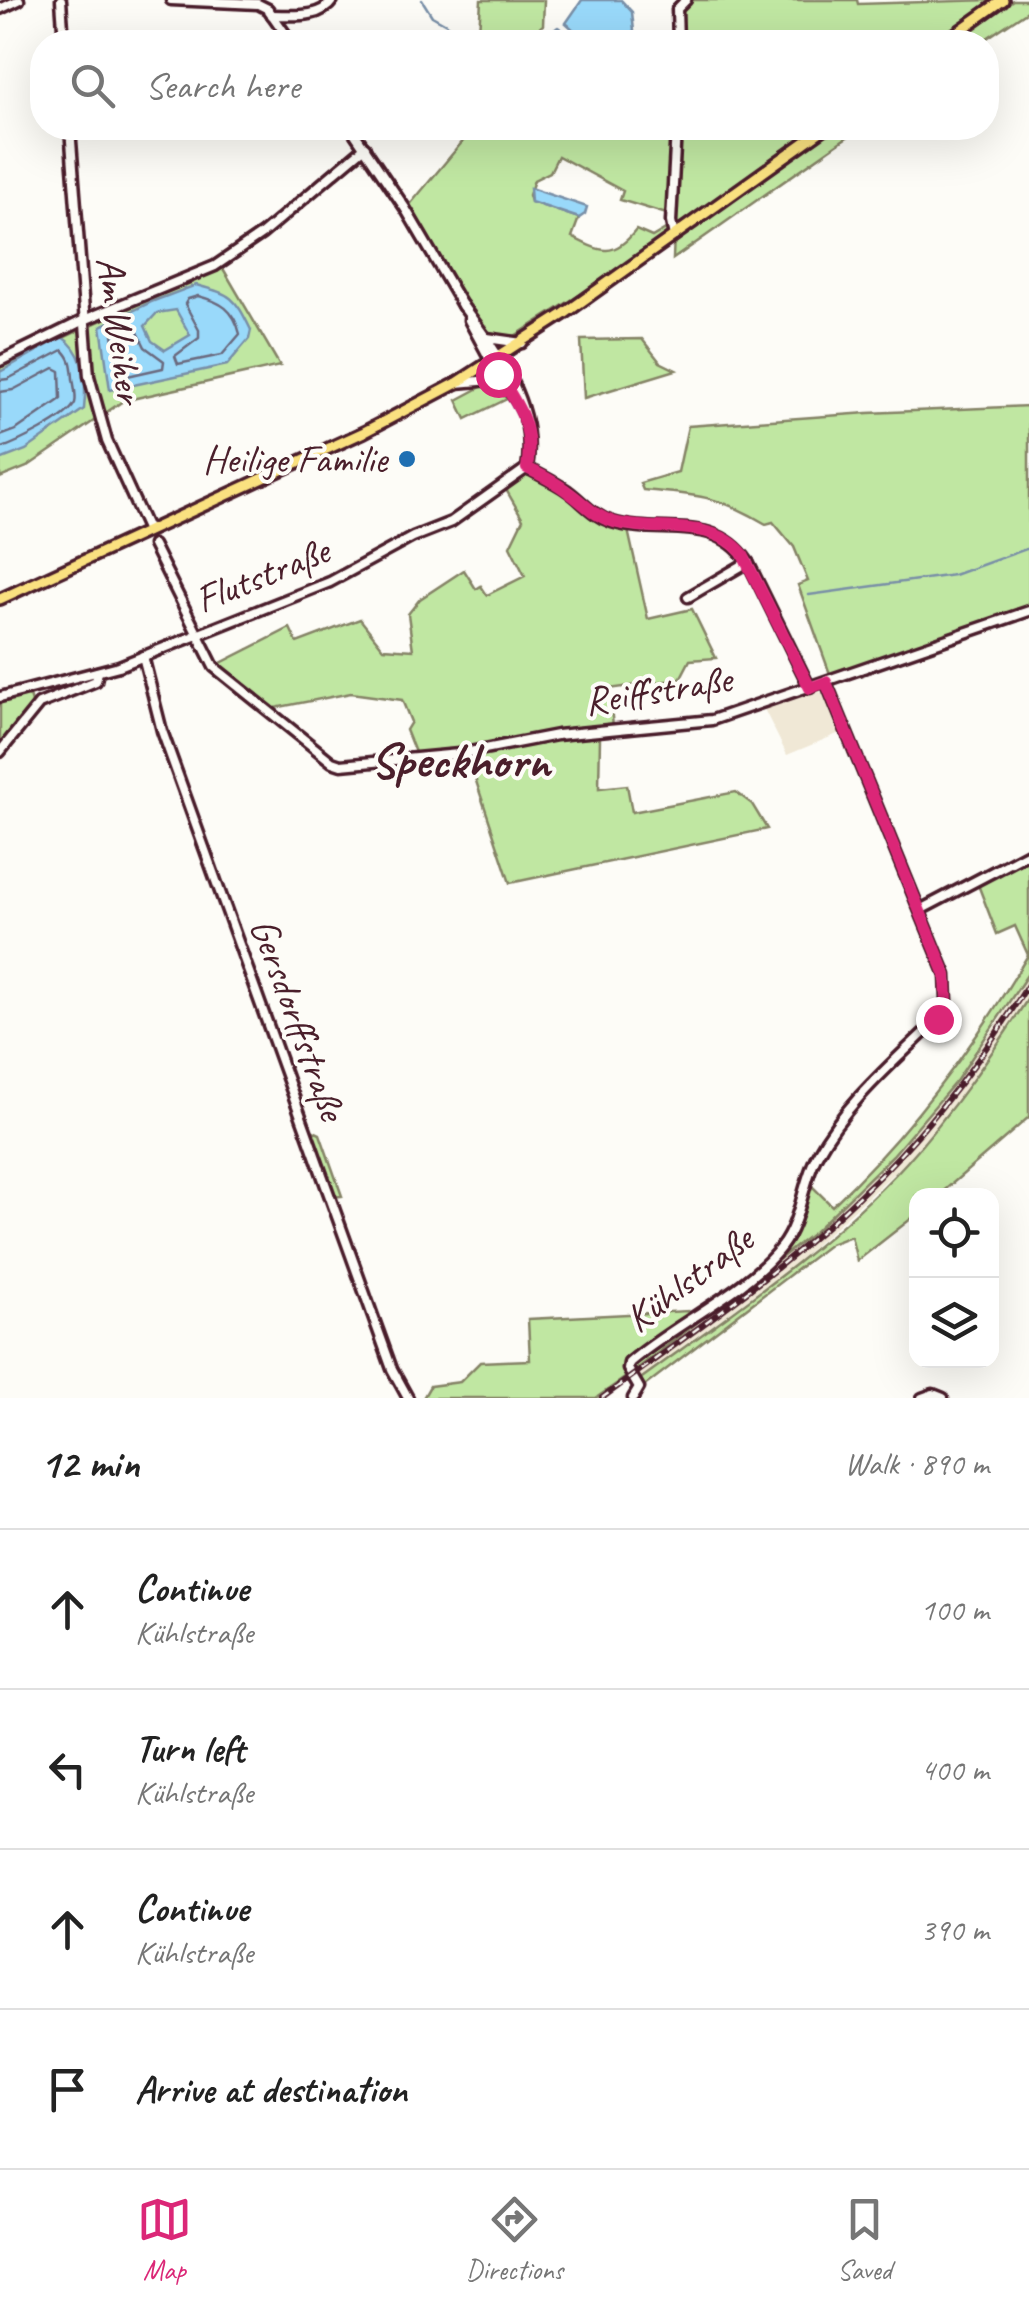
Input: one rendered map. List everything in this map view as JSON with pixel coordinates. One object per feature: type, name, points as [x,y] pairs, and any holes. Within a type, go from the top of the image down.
[{"type":"main road","points":[[961,30],[1003,0]]},
{"type":"main road","points":[[0,599],[146,527],[364,432],[457,384],[808,140]]},
{"type":"street","points":[[0,9],[19,0]]},
{"type":"street","points":[[61,0],[63,30]]},
{"type":"street","points":[[171,0],[258,4],[283,30]]},
{"type":"street","points":[[272,15],[317,13],[333,0]]},
{"type":"street","points":[[678,30],[677,9],[686,0]]},
{"type":"street","name":"Am Weiher","points":[[71,140],[84,320],[95,404],[107,442],[146,527]]},
{"type":"street","points":[[359,140],[406,208],[521,406],[528,439],[527,468],[565,489],[610,522],[712,532],[735,545],[748,562],[810,688]]},
{"type":"street","points":[[674,236],[670,222],[675,140]]},
{"type":"street","points":[[0,361],[84,320],[194,276],[238,252],[364,147]]},
{"type":"street","points":[[462,305],[486,337],[504,384],[521,406]]},
{"type":"street","points":[[486,337],[522,342]]},
{"type":"street","points":[[457,384],[490,380],[504,384]]},
{"type":"street","name":"Flutstraße","points":[[0,697],[144,656],[338,578],[457,518],[527,468]]},
{"type":"street","name":"Reiffstraße","points":[[153,544],[214,668],[232,686],[341,765],[458,754],[557,735],[712,720],[1029,611]]},
{"type":"street","points":[[688,597],[748,562]]},
{"type":"street","name":"Gersdorffstraße","points":[[144,656],[162,731],[388,1358],[408,1398]]},
{"type":"street","points":[[38,704],[96,681],[98,672]]},
{"type":"street","name":"Kühlstraße","points":[[633,1398],[639,1385],[628,1369],[630,1362],[778,1252],[788,1236],[812,1165],[827,1139],[850,1108],[943,1011],[947,1000],[946,975],[826,682]]},
{"type":"street","points":[[34,686],[38,704]]},
{"type":"street","points":[[0,752],[38,704]]},
{"type":"street","points":[[920,910],[1029,852]]},
{"type":"street","points":[[922,1398],[933,1394],[943,1398]]},
{"type":"shaded area","points":[[817,689],[826,696],[840,733],[787,755],[763,707]]},
{"type":"shaded area","points":[[1029,972],[1029,997],[1021,1010],[968,1088],[905,1163],[794,1265],[639,1380],[633,1372],[813,1233],[893,1155],[993,1030]]},
{"type":"green space","points":[[481,0],[544,0],[543,25],[537,30],[479,30]]},
{"type":"green space","points":[[688,0],[857,0],[858,4],[991,0],[952,30],[678,30],[678,14]]},
{"type":"green space","points":[[1013,0],[1029,0],[1029,10],[999,30],[969,30]]},
{"type":"green space","points":[[464,140],[674,140],[670,215],[620,200],[623,191],[558,156],[550,172],[534,180],[531,202],[579,218],[572,237],[591,246],[613,249],[636,230],[652,237],[669,227],[669,238],[513,337],[490,336],[408,207]]},
{"type":"green space","points":[[678,140],[843,140],[673,259]]},
{"type":"green space","points":[[221,265],[280,366],[123,401],[27,467],[0,478],[0,367]]},
{"type":"green space","points":[[642,339],[660,362],[676,370],[584,398],[581,340]]},
{"type":"green space","points":[[485,385],[495,387],[507,399],[466,419],[457,400]]},
{"type":"green space","points":[[1029,406],[1029,606],[830,674],[798,585],[808,581],[794,547],[773,522],[766,524],[707,498],[643,490],[640,483],[678,472],[688,426]]},
{"type":"green space","points":[[527,473],[554,486],[600,519],[628,530],[648,619],[692,609],[716,658],[690,660],[680,679],[609,689],[613,726],[600,737],[599,788],[627,785],[632,812],[736,792],[752,804],[767,829],[510,883],[466,751],[416,755],[406,730],[411,722],[402,700],[351,693],[275,708],[219,664],[290,628],[297,643],[360,619],[383,648],[413,650],[408,614],[420,599],[464,570],[476,589],[481,586],[487,595],[525,576],[510,546],[523,519],[505,488]]},
{"type":"green space","points":[[29,693],[34,708],[0,749],[0,702]]},
{"type":"green space","points":[[1029,856],[1029,972],[957,1080],[893,1155],[813,1233],[633,1372],[631,1364],[783,1249],[809,1183],[832,1206],[888,1149],[939,1088],[1028,955],[1015,926],[997,934],[977,882]]},
{"type":"green space","points":[[1029,997],[1029,1117],[947,1188],[909,1188],[909,1220],[857,1261],[851,1236],[830,1244],[642,1388],[639,1380],[778,1278],[876,1194],[906,1163],[986,1062]]},
{"type":"green space","points":[[309,1129],[320,1134],[342,1196],[333,1197]]},
{"type":"green space","points":[[688,1311],[686,1318],[624,1363],[629,1375],[596,1398],[423,1398],[430,1386],[460,1382],[480,1362],[530,1360],[528,1319]]},
{"type":"water","points":[[582,0],[621,0],[632,12],[634,30],[574,30],[566,23]]},
{"type":"water","points":[[530,188],[587,207],[585,214],[579,218],[531,202]]},
{"type":"water","points":[[196,285],[217,291],[231,298],[240,310],[251,330],[249,339],[227,365],[110,390],[101,326]],"holes":[[[176,310],[190,335],[165,350],[152,341],[145,326],[157,313]]]},
{"type":"water","points":[[62,337],[80,360],[85,379],[84,409],[26,450],[0,460],[0,372]]},
{"type":"waterway","points":[[422,0],[432,16],[457,30]]},
{"type":"waterway","points":[[554,30],[562,30]]},
{"type":"waterway","points":[[505,393],[521,422],[525,452]]},
{"type":"waterway","points":[[459,511],[481,495]]},
{"type":"waterway","points":[[809,595],[954,575],[1029,548]]},
{"type":"waterway","points":[[201,850],[231,936]]},
{"type":"waterway","points":[[234,947],[383,1358],[402,1398]]},
{"type":"railway","points":[[602,1398],[767,1276],[859,1196],[951,1095],[1029,983]]},
{"type":"place","name":"Heilige Familie","points":[[407,459]]},
{"type":"district","name":"Speckhorn","points":[[460,760]]},
{"type":"route","points":[[498,374],[521,406],[528,439],[527,468],[565,489],[610,522],[712,532],[742,553],[810,688],[826,682],[946,975],[947,1000],[938,1019]]}]
